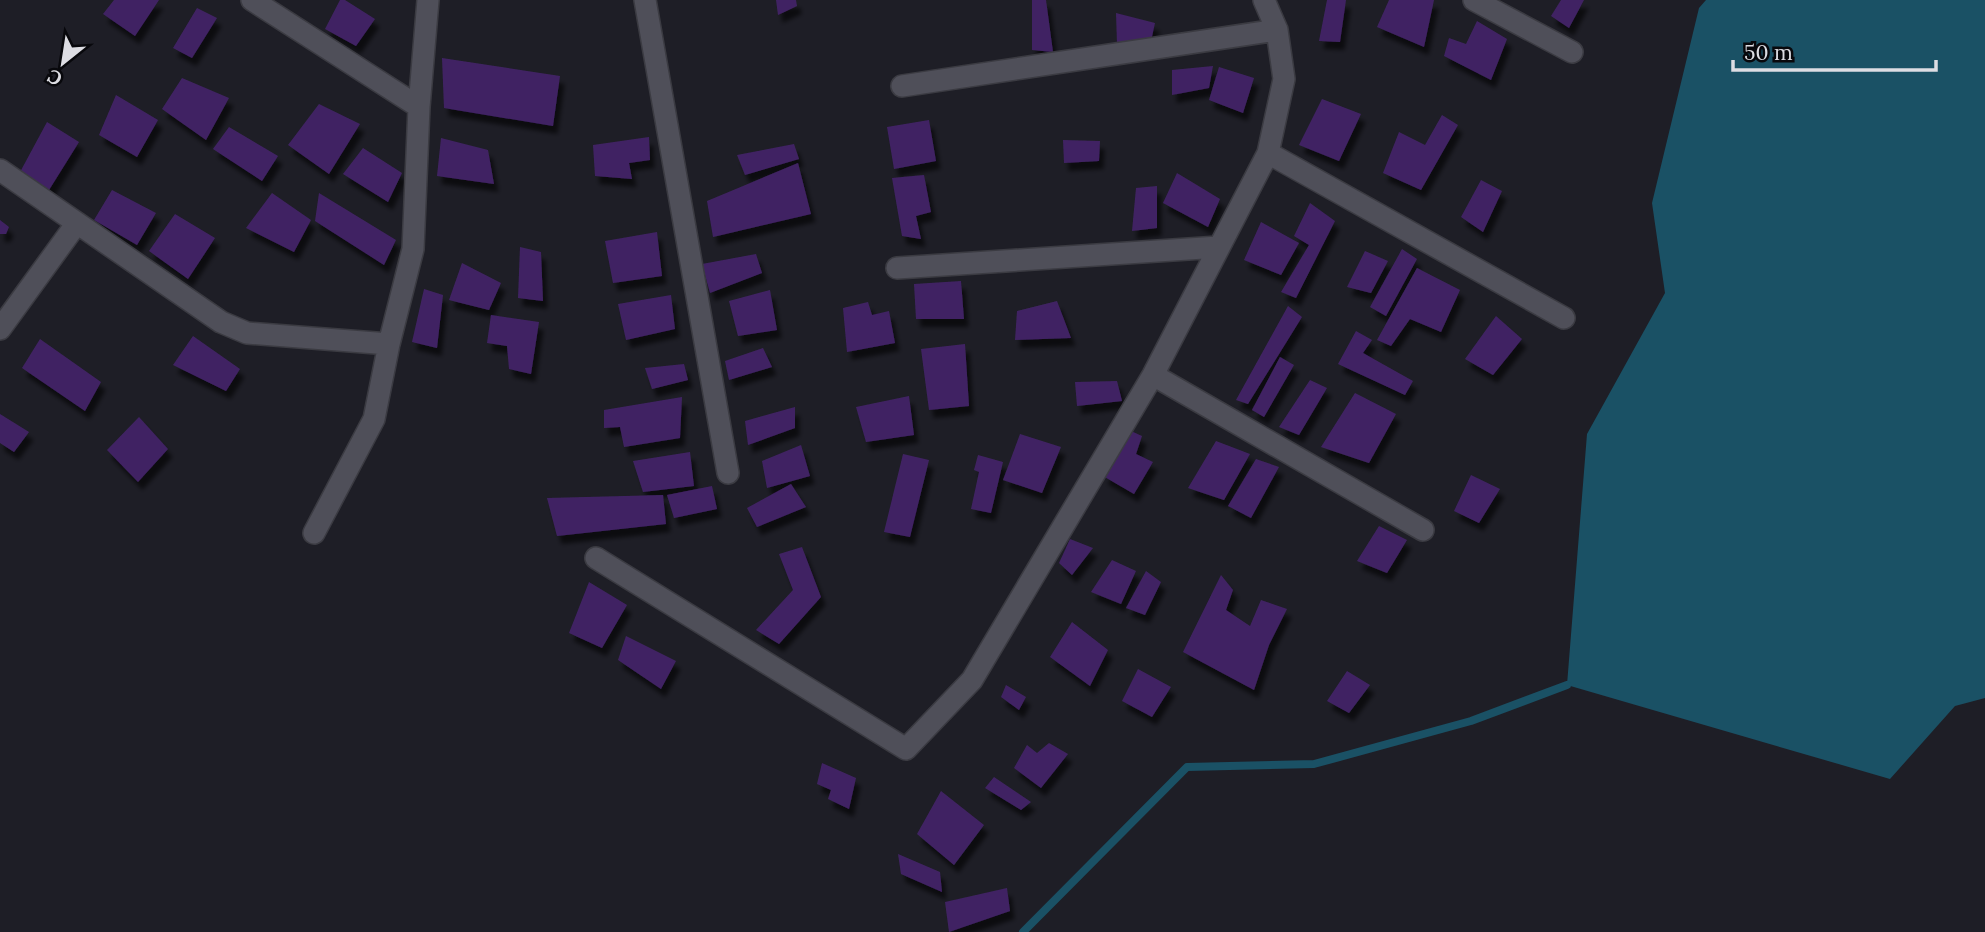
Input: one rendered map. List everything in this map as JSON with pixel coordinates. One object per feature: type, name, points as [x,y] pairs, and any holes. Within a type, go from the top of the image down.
[{"type":"street","points":[[252,0],[419,107]]},
{"type":"street","points":[[314,533],[374,419],[389,344],[413,249],[419,107],[428,0]]},
{"type":"street","points":[[645,0],[728,473]]},
{"type":"street","points":[[596,558],[906,749],[972,680],[1153,375],[1268,153],[1284,79],[1277,30],[1264,0]]},
{"type":"street","points":[[1474,0],[1572,52]]},
{"type":"street","points":[[902,86],[1277,30]]},
{"type":"street","points":[[1268,153],[1564,318]]},
{"type":"street","points":[[0,170],[221,322],[247,333],[389,344]]},
{"type":"street","points":[[0,330],[77,223]]},
{"type":"street","points":[[897,268],[1219,247]]},
{"type":"street","points":[[1153,375],[1423,530]]},
{"type":"water","points":[[1706,0],[1985,0],[1985,698],[1955,706],[1890,779],[1567,685],[1587,434],[1665,293],[1652,203],[1699,8]]},
{"type":"building","points":[[114,0],[159,0],[135,36],[103,14]]},
{"type":"building","points":[[340,0],[345,0],[375,19],[356,46],[325,29]]},
{"type":"building","points":[[776,0],[796,0],[797,6],[778,15]]},
{"type":"building","points":[[1032,0],[1046,0],[1053,52],[1032,50]]},
{"type":"building","points":[[1327,0],[1346,0],[1340,42],[1319,41]]},
{"type":"building","points":[[1389,0],[1434,0],[1424,47],[1377,27]]},
{"type":"building","points":[[1561,0],[1584,0],[1569,28],[1551,16]]},
{"type":"building","points":[[197,8],[217,18],[192,58],[173,48]]},
{"type":"building","points":[[1116,13],[1155,23],[1151,41],[1117,44]]},
{"type":"building","points":[[1477,21],[1507,39],[1491,80],[1444,56],[1449,38],[1466,44]]},
{"type":"building","points":[[442,58],[560,76],[553,126],[444,108]]},
{"type":"building","points":[[1213,66],[1209,88],[1172,95],[1172,70]]},
{"type":"building","points":[[1219,67],[1254,78],[1243,113],[1209,100]]},
{"type":"building","points":[[182,78],[229,98],[206,140],[162,109]]},
{"type":"building","points":[[116,95],[158,120],[137,157],[99,135]]},
{"type":"building","points":[[1322,99],[1361,114],[1339,161],[1299,145]]},
{"type":"building","points":[[319,104],[360,124],[329,174],[288,145]]},
{"type":"building","points":[[1442,115],[1458,125],[1421,190],[1383,173],[1399,132],[1425,145]]},
{"type":"building","points":[[929,120],[936,161],[894,169],[887,127]]},
{"type":"building","points":[[47,122],[79,142],[49,190],[19,174]]},
{"type":"building","points":[[229,127],[278,156],[262,181],[213,149]]},
{"type":"building","points":[[649,137],[650,160],[629,163],[632,179],[595,176],[593,145]]},
{"type":"building","points":[[441,138],[488,150],[494,184],[437,176]]},
{"type":"building","points":[[1063,140],[1100,141],[1099,161],[1064,163]]},
{"type":"building","points":[[794,144],[799,159],[745,175],[737,155]]},
{"type":"building","points":[[363,148],[402,173],[388,202],[343,174]]},
{"type":"building","points":[[798,163],[811,214],[713,237],[707,201]]},
{"type":"building","points":[[1177,173],[1220,199],[1208,227],[1163,203]]},
{"type":"building","points":[[924,175],[931,212],[916,216],[921,239],[902,236],[892,178]]},
{"type":"building","points":[[1481,180],[1502,191],[1483,232],[1461,217]]},
{"type":"building","points":[[1157,186],[1157,228],[1132,231],[1136,188]]},
{"type":"building","points":[[112,190],[156,213],[137,245],[94,220]]},
{"type":"building","points":[[272,193],[311,220],[294,252],[246,228]]},
{"type":"building","points":[[319,193],[396,240],[384,265],[315,221]]},
{"type":"building","points":[[1310,203],[1335,221],[1296,298],[1281,292],[1309,245],[1294,236]]},
{"type":"building","points":[[175,214],[215,238],[188,279],[149,251]]},
{"type":"building","points":[[0,220],[9,227],[6,234],[0,234]]},
{"type":"building","points":[[1261,222],[1299,243],[1281,275],[1244,260]]},
{"type":"building","points":[[657,232],[662,276],[613,283],[605,241]]},
{"type":"building","points":[[520,247],[541,252],[543,301],[518,298]]},
{"type":"building","points":[[1402,249],[1417,259],[1386,316],[1370,307]]},
{"type":"building","points":[[1365,251],[1388,261],[1371,293],[1347,287]]},
{"type":"building","points":[[756,254],[762,273],[710,293],[702,264]]},
{"type":"building","points":[[462,263],[501,283],[489,310],[449,300]]},
{"type":"building","points":[[1417,268],[1460,290],[1441,332],[1410,319],[1391,346],[1377,340]]},
{"type":"building","points":[[961,281],[964,319],[916,319],[914,284]]},
{"type":"building","points":[[424,289],[443,295],[437,348],[412,342]]},
{"type":"building","points":[[770,290],[777,330],[738,336],[729,301]]},
{"type":"building","points":[[671,295],[675,329],[626,340],[618,304]]},
{"type":"building","points":[[1057,301],[1071,338],[1015,340],[1017,311]]},
{"type":"building","points":[[868,302],[872,315],[889,311],[895,343],[847,352],[843,308]]},
{"type":"building","points":[[1288,306],[1302,317],[1248,404],[1236,400]]},
{"type":"building","points":[[491,315],[539,322],[531,374],[509,369],[507,346],[487,343]]},
{"type":"building","points":[[1496,316],[1522,339],[1493,375],[1465,359]]},
{"type":"building","points":[[1356,331],[1372,340],[1363,353],[1413,381],[1405,395],[1338,364]]},
{"type":"building","points":[[193,336],[240,369],[226,391],[173,365]]},
{"type":"building","points":[[40,339],[101,382],[85,411],[22,368]]},
{"type":"building","points":[[965,344],[969,406],[929,410],[921,349]]},
{"type":"building","points":[[763,348],[772,367],[729,380],[725,361]]},
{"type":"building","points":[[1280,357],[1294,365],[1264,417],[1252,410]]},
{"type":"building","points":[[684,364],[688,380],[652,389],[645,368]]},
{"type":"building","points":[[1310,380],[1327,388],[1299,435],[1279,427]]},
{"type":"building","points":[[1117,381],[1122,401],[1077,406],[1075,382]]},
{"type":"building","points":[[1355,393],[1396,414],[1369,463],[1321,447]]},
{"type":"building","points":[[909,396],[914,435],[866,442],[856,407]]},
{"type":"building","points":[[682,397],[680,438],[624,447],[620,427],[604,428],[604,410]]},
{"type":"building","points":[[795,407],[795,428],[748,445],[745,421]]},
{"type":"building","points":[[0,414],[29,432],[14,452],[0,443]]},
{"type":"building","points":[[139,417],[168,449],[138,482],[107,450]]},
{"type":"building","points":[[1131,431],[1142,436],[1136,454],[1153,462],[1134,494],[1103,476]]},
{"type":"building","points":[[1020,434],[1061,447],[1042,493],[1003,480]]},
{"type":"building","points":[[1216,441],[1250,454],[1224,500],[1188,488]]},
{"type":"building","points":[[801,445],[810,476],[767,488],[762,461]]},
{"type":"building","points":[[690,452],[694,486],[643,492],[633,461]]},
{"type":"building","points":[[903,454],[929,460],[910,537],[884,532]]},
{"type":"building","points":[[978,455],[1003,462],[991,513],[971,509],[979,472],[974,470]]},
{"type":"building","points":[[1256,459],[1279,467],[1251,518],[1228,506]]},
{"type":"building","points":[[1471,475],[1500,489],[1479,523],[1454,511]]},
{"type":"building","points":[[791,484],[806,507],[757,527],[747,508]]},
{"type":"building","points":[[712,486],[717,509],[674,518],[667,495]]},
{"type":"building","points":[[663,495],[666,524],[557,536],[547,498]]},
{"type":"building","points":[[1379,526],[1407,540],[1387,573],[1357,561]]},
{"type":"building","points":[[1070,539],[1093,548],[1072,575],[1059,563]]},
{"type":"building","points":[[802,547],[821,597],[779,644],[756,630],[793,590],[779,554]]},
{"type":"building","points":[[1112,560],[1136,571],[1121,604],[1091,592]]},
{"type":"building","points":[[1146,571],[1161,582],[1145,615],[1126,608]]},
{"type":"building","points":[[1221,575],[1233,590],[1226,610],[1250,626],[1261,600],[1287,609],[1269,645],[1254,690],[1183,652]]},
{"type":"building","points":[[589,582],[627,605],[602,648],[569,633]]},
{"type":"building","points":[[1072,622],[1108,650],[1090,686],[1050,657]]},
{"type":"building","points":[[626,636],[676,661],[661,689],[618,660]]},
{"type":"building","points":[[1138,669],[1171,687],[1152,717],[1122,701]]},
{"type":"building","points":[[1347,671],[1370,685],[1349,713],[1327,701]]},
{"type":"building","points":[[1006,685],[1026,697],[1019,710],[1001,697]]},
{"type":"building","points":[[1049,743],[1068,754],[1041,788],[1014,768],[1027,745],[1037,753]]},
{"type":"building","points":[[822,763],[856,778],[849,809],[828,799],[831,790],[817,784]]},
{"type":"building","points":[[994,777],[1031,802],[1021,810],[985,788]]},
{"type":"building","points":[[941,791],[984,825],[954,865],[917,834]]},
{"type":"building","points":[[898,854],[940,872],[942,892],[901,874]]},
{"type":"building","points":[[1007,888],[1010,911],[949,932],[945,902]]},
{"type":"waterway","points":[[1023,932],[1187,767],[1314,764],[1471,721],[1567,685]]}]
